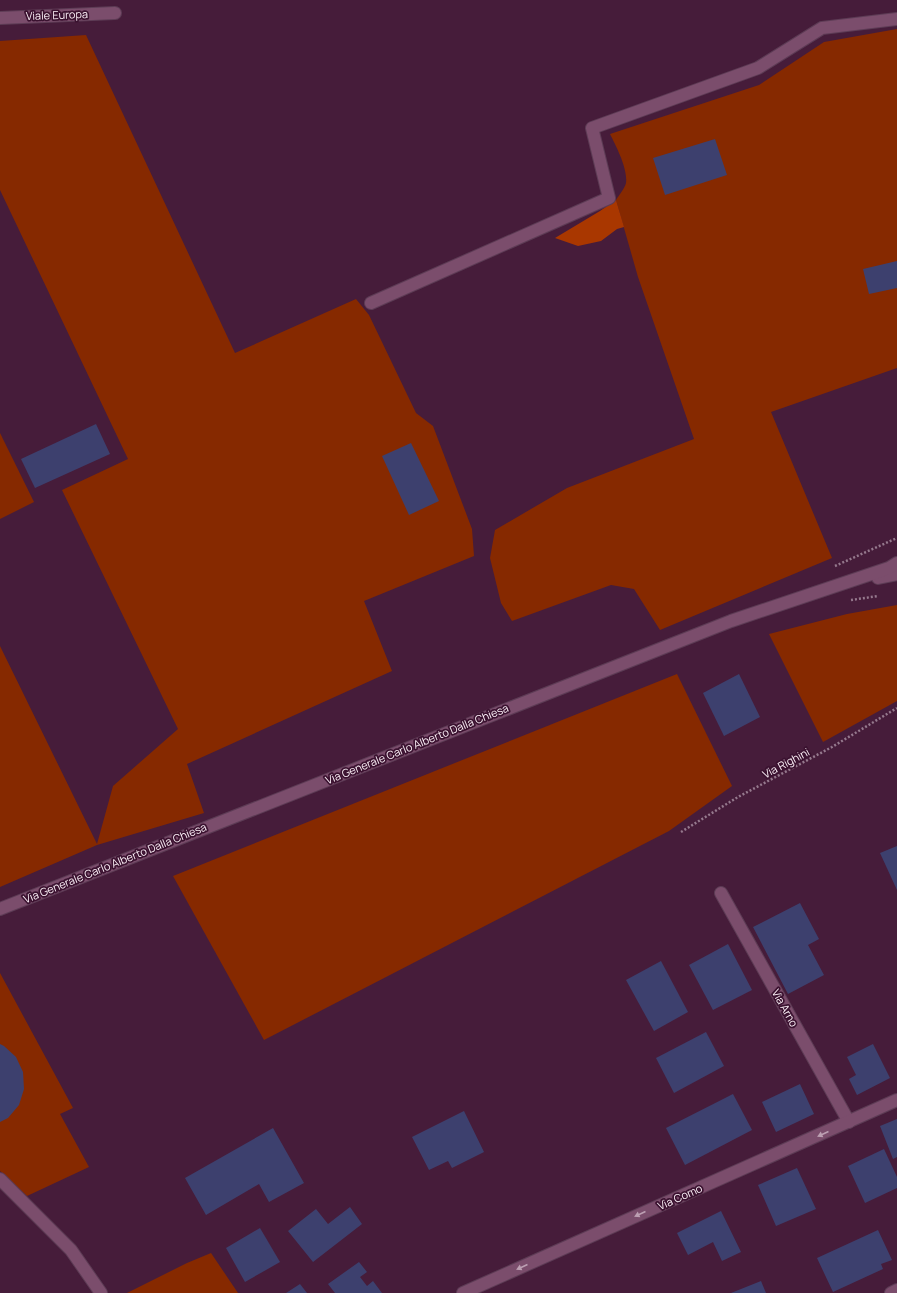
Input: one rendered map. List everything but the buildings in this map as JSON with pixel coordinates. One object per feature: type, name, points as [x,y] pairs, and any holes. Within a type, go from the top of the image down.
[{"type":"street","name":"Viale Europa","points":[[0,18],[115,13]]},
{"type":"street","points":[[371,303],[609,198],[592,128],[758,68],[822,28],[897,18]]},
{"type":"street","name":"Via Generale Carlo Alberto Dalla Chiesa","points":[[0,909],[731,621],[889,568],[897,563]]},
{"type":"street","name":"Via Generale Carlo Alberto Dalla Chiesa","points":[[835,586],[897,574]]},
{"type":"street","name":"Via Arno","points":[[721,894],[850,1122]]},
{"type":"street","name":"Via Como","points":[[463,1293],[897,1100]]},
{"type":"street","points":[[0,1179],[71,1250],[101,1293]]},
{"type":"street","points":[[891,1293],[897,1290]]},
{"type":"path","name":"Via Righini","points":[[681,832],[738,797],[832,747],[897,708]]},
{"type":"shaded area","points":[[897,29],[897,368],[771,412],[832,558],[660,630],[634,589],[611,585],[512,621],[501,603],[490,558],[495,530],[567,488],[694,439],[638,277],[616,200],[626,183],[626,177],[621,158],[610,134],[759,85],[824,42]]},
{"type":"shaded area","points":[[86,35],[235,353],[356,299],[369,315],[416,413],[433,426],[472,529],[474,556],[364,601],[392,671],[187,764],[204,813],[97,845],[0,887],[0,646],[97,844],[113,786],[178,729],[62,490],[128,459],[0,190],[0,41]]},
{"type":"shaded area","points":[[616,200],[624,227],[617,229],[601,241],[578,246],[555,238],[600,211]]},
{"type":"shaded area","points":[[0,433],[34,502],[0,519]]},
{"type":"shaded area","points":[[897,605],[897,701],[823,742],[769,634],[847,614]]},
{"type":"shaded area","points":[[677,674],[732,786],[669,831],[264,1040],[173,876]]},
{"type":"shaded area","points":[[0,973],[73,1108],[60,1114],[89,1167],[27,1196],[0,1171]]},
{"type":"shaded area","points":[[211,1253],[238,1293],[127,1293],[187,1263]]}]
